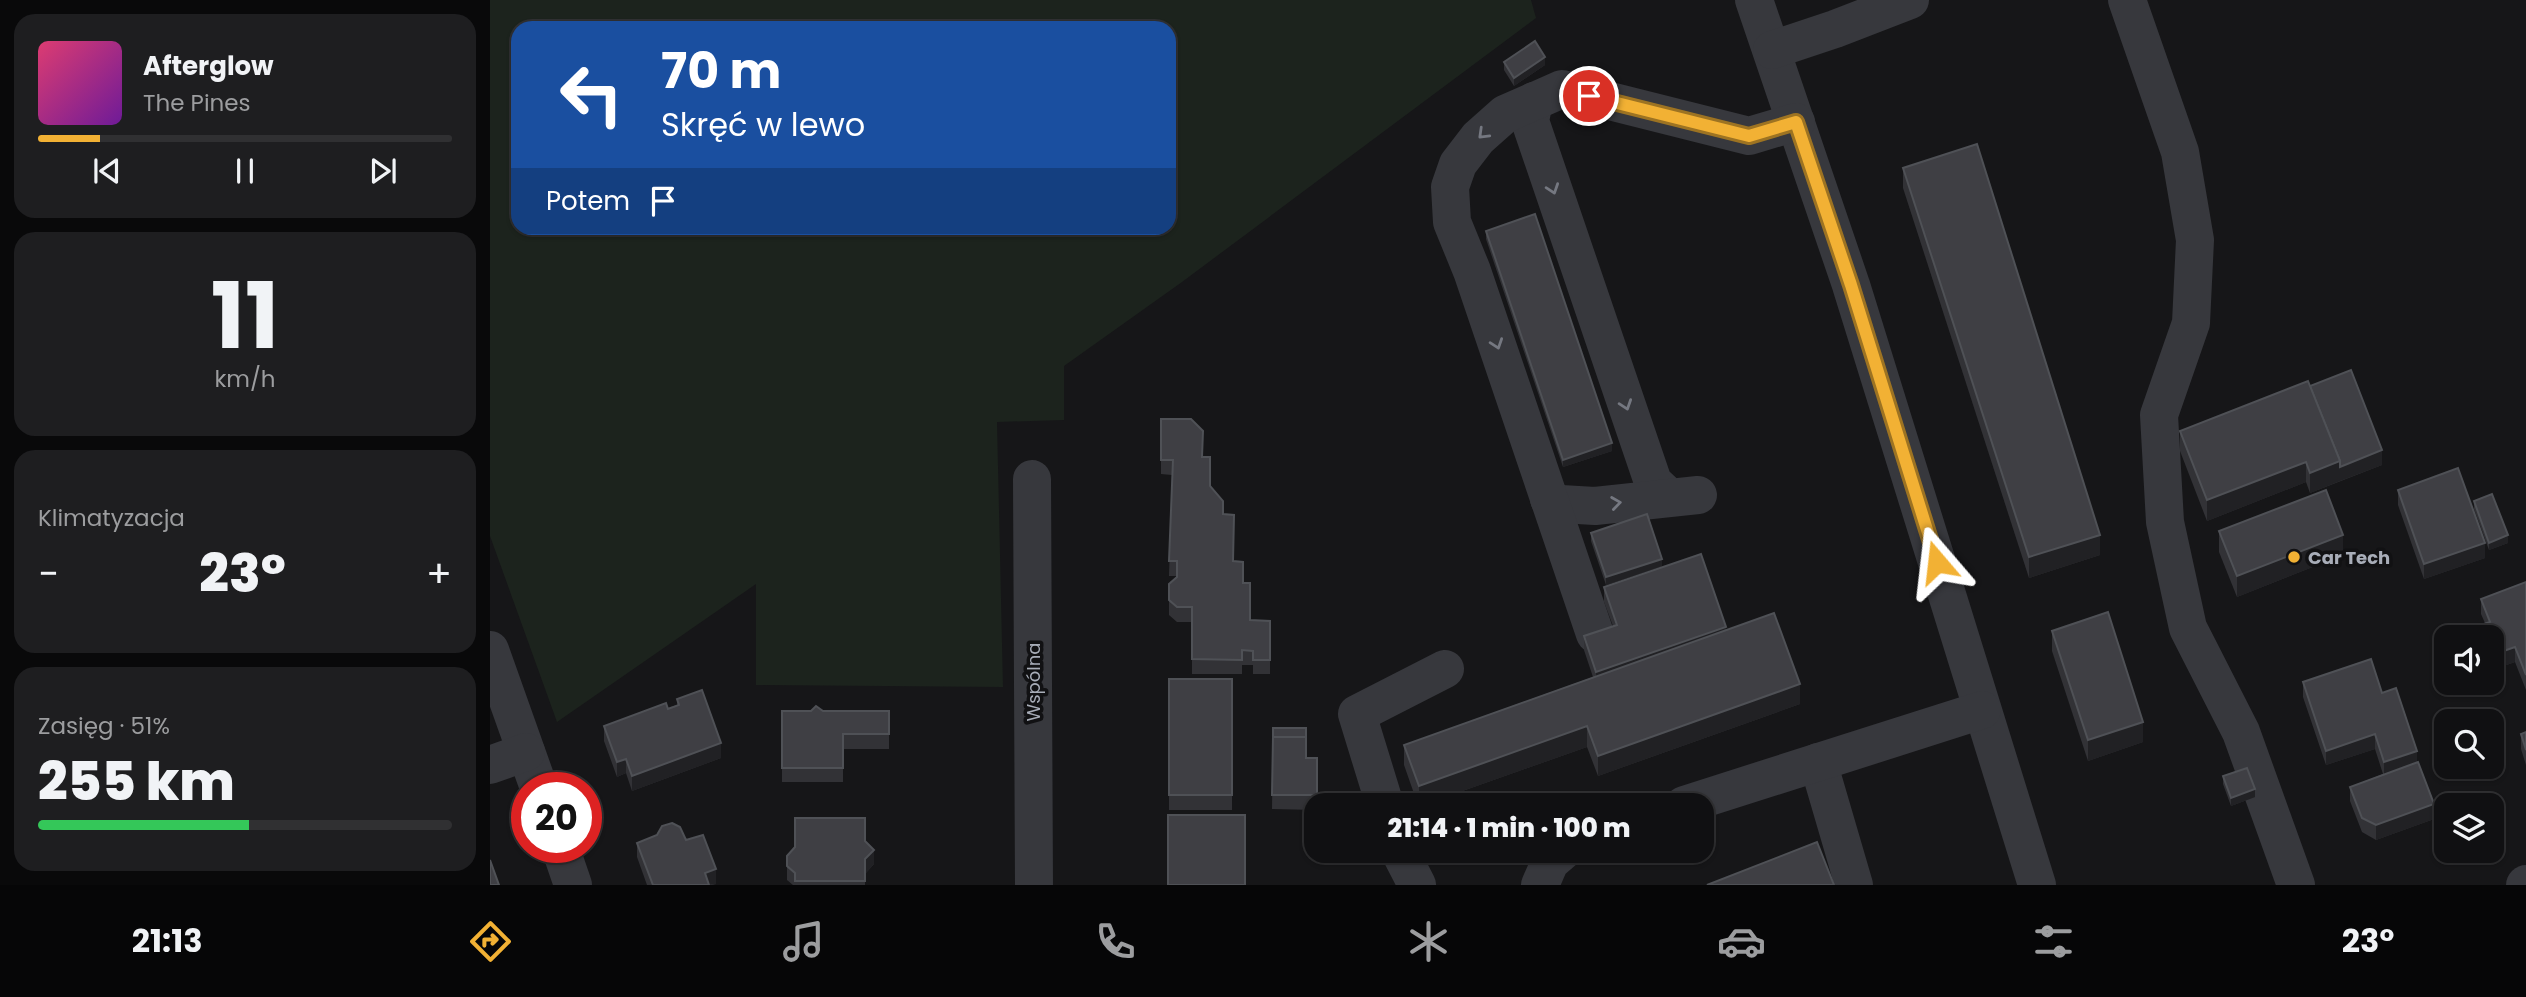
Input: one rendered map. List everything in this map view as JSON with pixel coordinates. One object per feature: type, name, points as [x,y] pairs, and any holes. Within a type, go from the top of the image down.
[{"type":"street","points":[[1754,0],[1851,285],[2037,885]]},
{"type":"street","points":[[1772,50],[1910,0]]},
{"type":"street","points":[[2126,0],[2180,152],[2195,240],[2191,323],[2159,415],[2165,522],[2188,628],[2241,732],[2296,885]]},
{"type":"street","points":[[1595,634],[1472,271],[1452,222],[1450,187],[1458,164],[1478,138],[1505,114],[1548,95],[1749,136],[1796,122]]},
{"type":"street","points":[[1548,95],[1530,121],[1653,482],[1683,496],[1595,506],[1561,504],[1549,499]]},
{"type":"street","name":"Wspólna","points":[[1032,479],[1034,885]]},
{"type":"street","points":[[490,650],[534,772]]},
{"type":"street","points":[[1381,793],[1357,714],[1445,669]]},
{"type":"street","points":[[1714,795],[1982,710]]},
{"type":"street","points":[[490,765],[527,752]]},
{"type":"street","points":[[1818,762],[1854,885]]},
{"type":"street","points":[[565,863],[573,885]]},
{"type":"street","points":[[1406,863],[1417,885]]},
{"type":"street","points":[[1540,885],[1550,863]]},
{"type":"shaded area","points":[[490,0],[1531,0],[1536,18],[1182,282],[1064,366],[1064,420],[997,422],[1003,687],[756,685],[756,584],[557,722],[490,536]]},
{"type":"building","points":[[1535,41],[1545,57],[1514,78],[1504,62]]},
{"type":"building","points":[[1977,144],[2100,535],[2029,557],[1903,168]]},
{"type":"building","points":[[1535,214],[1612,443],[1563,460],[1486,231]]},
{"type":"building","points":[[2351,370],[2382,450],[2340,467],[2310,386]]},
{"type":"building","points":[[2308,381],[2340,461],[2310,473],[2306,462],[2207,500],[2180,431]]},
{"type":"building","points":[[1161,419],[1191,419],[1203,431],[1202,457],[1210,457],[1210,486],[1223,501],[1223,514],[1234,515],[1233,561],[1243,562],[1243,583],[1250,583],[1250,620],[1270,621],[1270,660],[1253,660],[1253,651],[1242,650],[1242,660],[1192,659],[1192,607],[1177,607],[1169,600],[1169,584],[1177,577],[1177,561],[1169,561],[1173,460],[1161,460]]},
{"type":"building","points":[[2458,468],[2485,543],[2424,564],[2398,490]]},
{"type":"building","points":[[2326,490],[2343,535],[2237,576],[2219,531]]},
{"type":"building","points":[[2492,494],[2508,535],[2489,543],[2474,501]]},
{"type":"building","points":[[1647,514],[1662,559],[1606,577],[1591,533]]},
{"type":"building","points":[[1701,554],[1726,627],[1596,672],[1584,636],[1617,625],[1604,587]]},
{"type":"building","points":[[2526,582],[2526,675],[2515,647],[2504,651],[2504,625],[2481,625],[2490,622],[2481,599]]},
{"type":"building","points":[[2108,612],[2143,722],[2088,740],[2052,631]]},
{"type":"building","points":[[1774,613],[1800,684],[1598,756],[1587,726],[1419,786],[1404,745]]},
{"type":"building","points":[[2371,659],[2382,693],[2396,688],[2417,751],[2384,762],[2375,734],[2326,751],[2303,682]]},
{"type":"building","points":[[1169,679],[1232,679],[1232,795],[1169,795]]},
{"type":"building","points":[[702,690],[721,743],[632,776],[626,759],[617,762],[604,726],[666,703],[668,709],[679,705],[677,699]]},
{"type":"building","points":[[816,706],[823,711],[889,711],[889,734],[843,734],[843,768],[782,768],[782,711],[811,711]]},
{"type":"building","points":[[1273,728],[1306,728],[1306,737],[1273,737]]},
{"type":"building","points":[[2526,732],[2526,750],[2521,734]]},
{"type":"building","points":[[1273,737],[1306,737],[1306,758],[1317,758],[1317,793],[1272,795]]},
{"type":"building","points":[[2418,762],[2434,804],[2376,825],[2362,818],[2350,787]]},
{"type":"building","points":[[2247,768],[2255,789],[2231,798],[2223,776]]},
{"type":"building","points":[[1168,815],[1245,815],[1245,885],[1168,885]]},
{"type":"building","points":[[795,818],[865,818],[865,841],[874,850],[865,859],[865,881],[795,881],[795,873],[787,866],[787,856],[795,847]]},
{"type":"building","points":[[672,823],[680,827],[686,840],[703,835],[716,869],[705,873],[709,885],[653,885],[637,843],[657,835],[662,826]]},
{"type":"building","points":[[1817,842],[1834,885],[1707,885]]},
{"type":"building","points":[[490,860],[499,885],[490,885]]},
{"type":"place","name":"Car Tech","points":[[2294,557]]},
{"type":"route","points":[[1589,96],[1749,136],[1796,122],[1851,285],[1937,562]]}]
